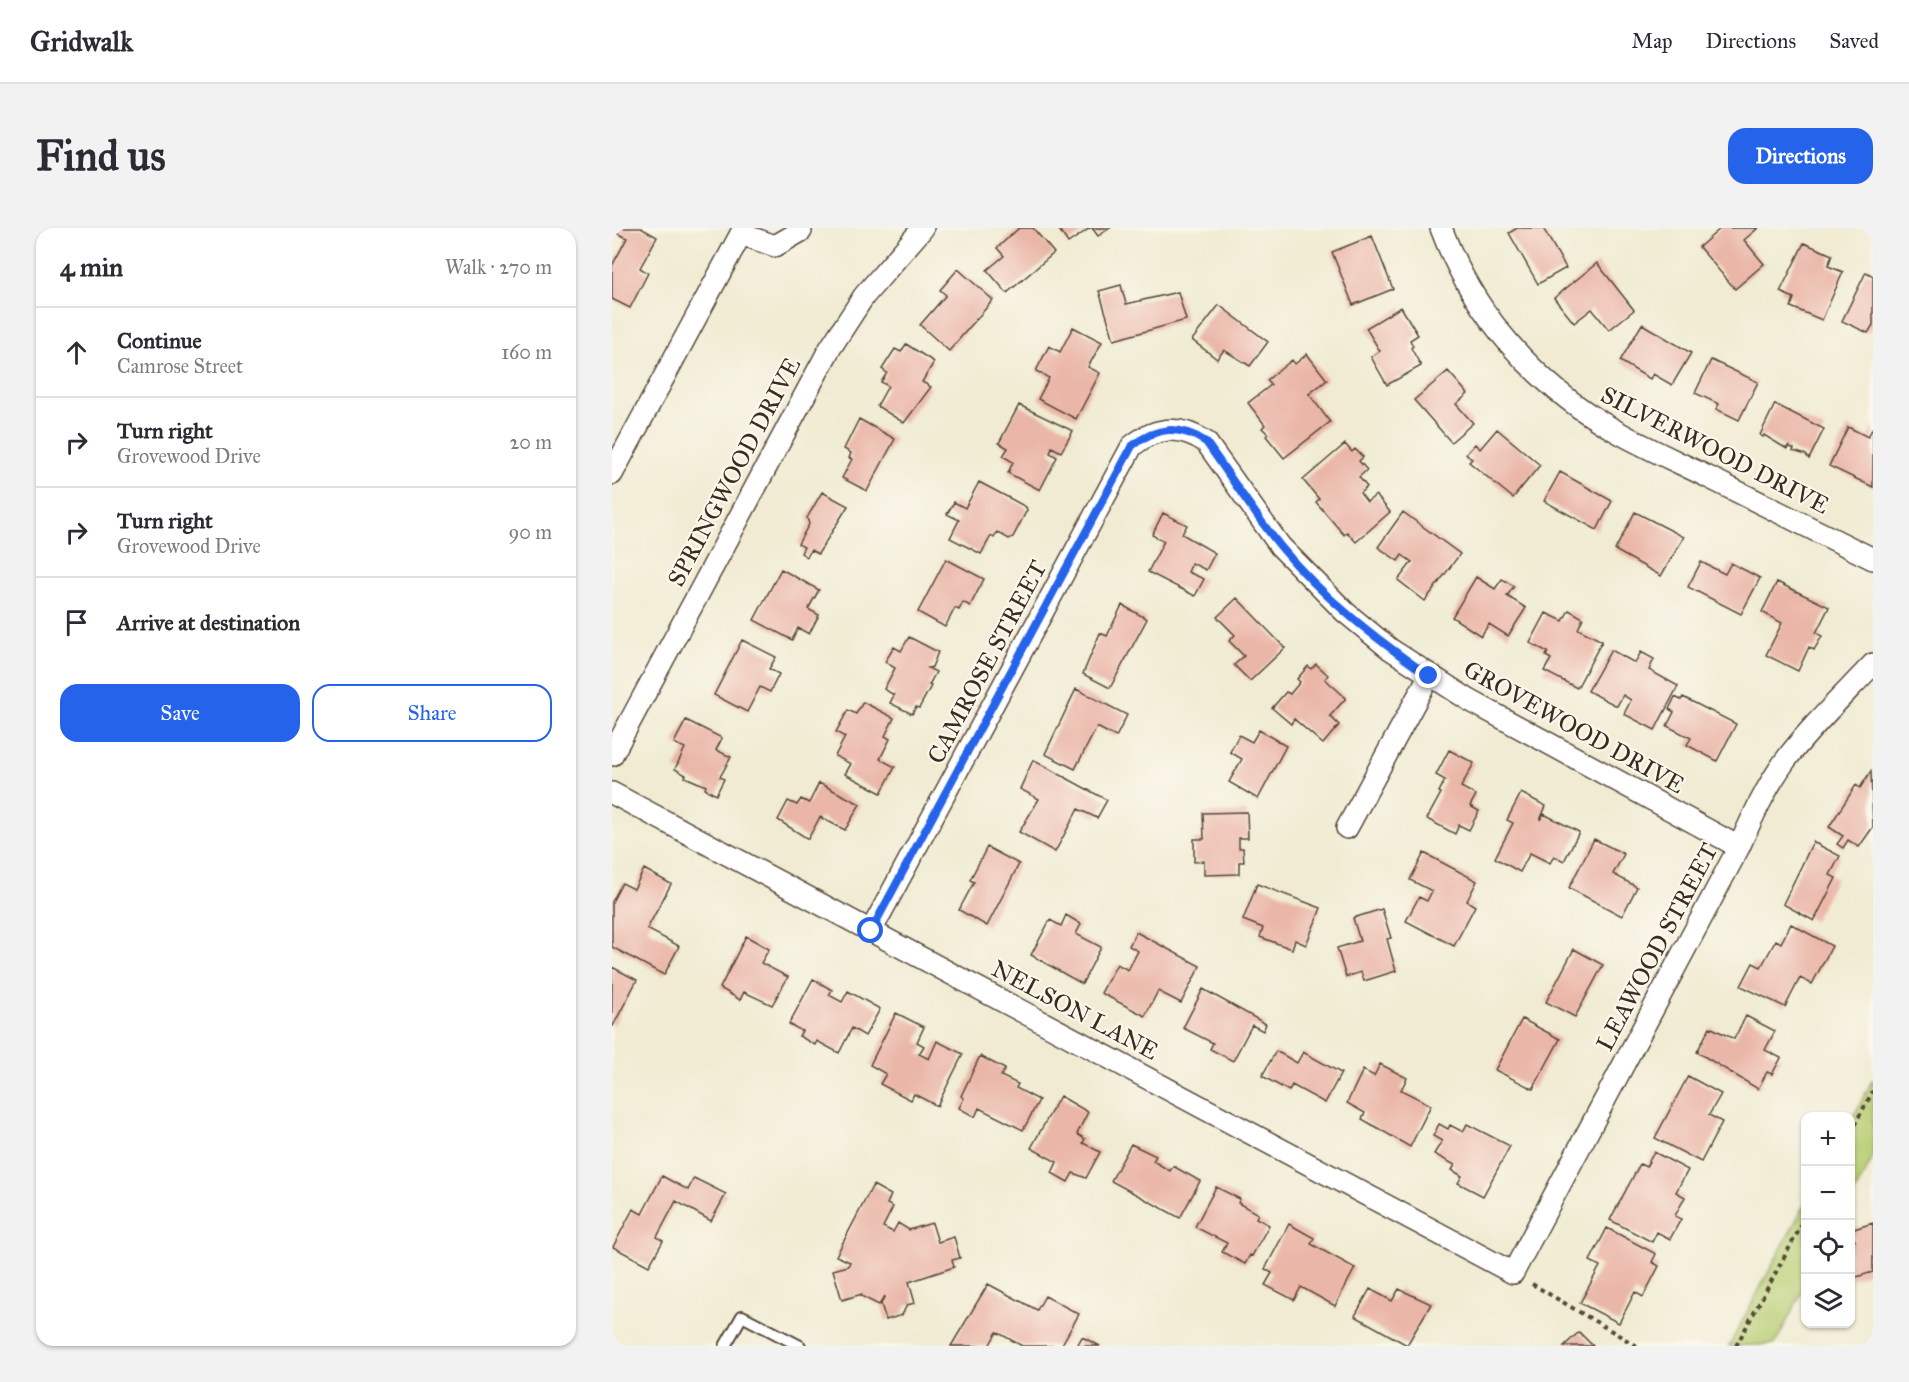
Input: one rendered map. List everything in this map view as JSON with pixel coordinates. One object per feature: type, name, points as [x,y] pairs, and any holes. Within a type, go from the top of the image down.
[{"type":"street","points":[[612,474],[742,231],[775,246],[801,231],[800,228]]},
{"type":"street","name":"SPRINGWOOD DRIVE","points":[[612,755],[829,350],[864,296],[923,228]]},
{"type":"street","name":"SILVERWOOD DRIVE","points":[[1441,228],[1450,251],[1475,299],[1507,343],[1535,372],[1572,402],[1616,431],[1873,559]]},
{"type":"street","name":"GROVEWOOD DRIVE","points":[[1160,430],[1177,429],[1193,433],[1206,442],[1280,546],[1311,579],[1372,634],[1429,676],[1739,847]]},
{"type":"street","name":"CAMROSE STREET","points":[[871,931],[1132,446],[1145,436],[1160,430]]},
{"type":"street","name":"LEAWOOD STREET","points":[[1513,1273],[1739,847],[1761,799],[1784,762],[1873,664]]},
{"type":"street","points":[[1347,828],[1429,676]]},
{"type":"street","name":"NELSON LANE","points":[[612,794],[1513,1273]]},
{"type":"lane","points":[[725,1346],[742,1317],[800,1346]]},
{"type":"path","points":[[1855,1125],[1873,1091]]},
{"type":"path","points":[[1736,1346],[1804,1220]]},
{"type":"path","points":[[1513,1273],[1636,1346]]},
{"type":"green space","points":[[1873,1079],[1873,1157],[1855,1192],[1855,1166],[1855,1113]]},
{"type":"green space","points":[[1801,1211],[1801,1294],[1775,1344],[1729,1346]]},
{"type":"building","points":[[612,228],[641,228],[657,237],[640,268],[648,273],[630,308],[612,299],[612,266],[627,238],[612,231]]},
{"type":"building","points":[[1019,228],[1033,228],[1054,253],[1007,293],[987,270],[1004,256],[997,248]]},
{"type":"building","points":[[1058,228],[1090,228],[1068,243]]},
{"type":"building","points":[[1092,228],[1110,228],[1098,236]]},
{"type":"building","points":[[1517,228],[1543,228],[1566,268],[1538,284],[1509,233]]},
{"type":"building","points":[[1721,228],[1758,228],[1744,240],[1764,264],[1735,289],[1699,247]]},
{"type":"building","points":[[1372,236],[1393,289],[1353,305],[1332,252]]},
{"type":"building","points":[[1804,243],[1832,255],[1828,266],[1843,272],[1822,320],[1791,307],[1794,298],[1780,292]]},
{"type":"building","points":[[1597,263],[1634,310],[1609,330],[1592,309],[1574,323],[1554,298]]},
{"type":"building","points":[[958,269],[993,300],[949,351],[920,325],[946,295],[940,290]]},
{"type":"building","points":[[1866,272],[1873,276],[1873,325],[1868,333],[1842,321]]},
{"type":"building","points":[[1121,285],[1126,304],[1178,292],[1186,320],[1114,340],[1099,291]]},
{"type":"building","points":[[1219,305],[1268,342],[1250,366],[1224,350],[1217,359],[1192,340]]},
{"type":"building","points":[[1401,307],[1418,335],[1410,340],[1413,346],[1411,348],[1421,366],[1387,385],[1371,357],[1380,351],[1366,328]]},
{"type":"building","points":[[1642,324],[1691,353],[1672,385],[1653,374],[1650,379],[1620,361]]},
{"type":"building","points":[[1073,327],[1102,342],[1088,367],[1100,373],[1076,419],[1038,399],[1049,378],[1036,371],[1049,346],[1060,352]]},
{"type":"building","points":[[906,344],[934,362],[922,382],[931,387],[904,423],[877,406],[888,386],[881,382],[887,373],[882,369],[895,349],[901,352]]},
{"type":"building","points":[[1307,354],[1327,380],[1309,394],[1330,422],[1284,458],[1266,436],[1268,434],[1262,428],[1265,425],[1248,403],[1271,385],[1267,380],[1292,360],[1295,364]]},
{"type":"building","points":[[1711,360],[1758,382],[1739,420],[1716,409],[1719,404],[1695,393]]},
{"type":"building","points":[[1448,371],[1468,394],[1456,404],[1473,423],[1451,442],[1414,400]]},
{"type":"building","points":[[1775,404],[1824,429],[1809,459],[1806,455],[1793,451],[1794,449],[1788,446],[1787,449],[1764,435],[1763,437],[1760,435]]},
{"type":"building","points":[[1019,405],[1073,431],[1061,452],[1052,447],[1050,453],[1057,457],[1040,490],[1008,473],[1013,462],[1003,456],[1008,448],[999,443]]},
{"type":"building","points":[[859,419],[895,439],[867,491],[842,478],[852,459],[849,458],[851,453],[844,449]]},
{"type":"building","points":[[1848,427],[1868,437],[1873,427],[1873,487],[1829,466]]},
{"type":"building","points":[[1497,429],[1540,465],[1513,498],[1469,462],[1472,459],[1466,454],[1475,444],[1480,449]]},
{"type":"building","points":[[1345,444],[1352,452],[1355,449],[1363,457],[1359,461],[1367,470],[1359,477],[1367,487],[1360,493],[1367,502],[1376,495],[1390,512],[1356,542],[1347,532],[1344,535],[1316,502],[1319,499],[1303,480]]},
{"type":"building","points":[[1560,472],[1612,501],[1597,530],[1544,501]]},
{"type":"building","points":[[979,482],[1026,507],[1027,510],[1013,537],[1009,539],[997,532],[994,538],[991,536],[981,554],[950,538],[959,520],[947,514],[954,502],[965,508]]},
{"type":"building","points":[[822,492],[848,506],[818,554],[811,550],[807,557],[801,553],[804,547],[798,544],[809,524],[807,518]]},
{"type":"building","points":[[1403,512],[1460,554],[1425,601],[1398,580],[1412,562],[1402,555],[1398,561],[1378,547]]},
{"type":"building","points":[[1635,512],[1684,537],[1661,576],[1615,550]]},
{"type":"building","points":[[1163,513],[1187,525],[1182,534],[1215,553],[1206,570],[1192,563],[1188,572],[1204,579],[1195,596],[1148,572],[1164,541],[1152,535]]},
{"type":"building","points":[[946,559],[984,579],[970,606],[963,602],[959,610],[955,608],[945,627],[918,612]]},
{"type":"building","points":[[1701,562],[1725,574],[1731,563],[1760,578],[1741,614],[1688,587]]},
{"type":"building","points":[[781,569],[819,590],[808,609],[819,615],[809,634],[798,628],[792,640],[754,620]]},
{"type":"building","points":[[1476,577],[1495,589],[1502,579],[1514,586],[1507,596],[1526,608],[1508,636],[1489,624],[1481,636],[1452,617]]},
{"type":"building","points":[[1777,582],[1829,607],[1816,633],[1822,636],[1814,650],[1809,647],[1798,671],[1766,655],[1782,623],[1762,612]]},
{"type":"building","points":[[1237,598],[1285,648],[1250,681],[1234,665],[1244,656],[1229,641],[1235,635],[1217,617]]},
{"type":"building","points":[[1122,605],[1147,619],[1110,688],[1083,674],[1100,633],[1107,636]]},
{"type":"building","points":[[1569,610],[1583,618],[1578,629],[1602,641],[1577,688],[1544,671],[1551,659],[1546,656],[1548,652],[1530,643],[1546,613],[1563,621]]},
{"type":"building","points":[[909,637],[938,652],[932,667],[928,668],[936,672],[929,685],[931,686],[919,708],[916,707],[912,714],[890,703],[894,695],[884,689],[895,668],[885,662],[894,647],[901,651]]},
{"type":"building","points":[[742,640],[776,657],[769,669],[779,674],[770,692],[760,687],[747,712],[714,695]]},
{"type":"building","points":[[1611,650],[1635,663],[1641,652],[1654,659],[1649,670],[1678,686],[1655,730],[1624,714],[1631,700],[1623,695],[1617,706],[1588,691]]},
{"type":"building","points":[[1316,664],[1328,675],[1325,679],[1346,698],[1330,716],[1339,725],[1323,744],[1294,719],[1291,724],[1272,708],[1286,692],[1290,694],[1300,682],[1297,679],[1308,666],[1311,669]]},
{"type":"building","points":[[1076,689],[1127,715],[1116,737],[1097,727],[1075,769],[1045,754]]},
{"type":"building","points":[[1675,697],[1681,700],[1683,697],[1736,724],[1717,761],[1687,745],[1691,738],[1667,726],[1674,712],[1669,709]]},
{"type":"building","points":[[863,702],[894,718],[885,736],[890,739],[880,759],[895,767],[881,793],[845,774],[851,764],[835,756],[845,737],[836,732],[848,710],[856,714]]},
{"type":"building","points":[[686,720],[722,738],[716,750],[731,757],[720,777],[724,779],[716,795],[705,789],[706,786],[685,777],[686,775],[675,769],[685,748],[674,743]]},
{"type":"building","points":[[1259,730],[1286,746],[1258,799],[1229,782],[1242,759],[1230,752],[1239,735],[1252,742]]},
{"type":"building","points":[[1449,750],[1474,763],[1461,787],[1476,795],[1470,806],[1479,811],[1469,830],[1459,825],[1455,834],[1427,819],[1441,793],[1439,792],[1445,780],[1436,775]]},
{"type":"building","points":[[1033,760],[1107,800],[1097,818],[1078,809],[1055,852],[1019,832],[1039,799],[1020,789]]},
{"type":"building","points":[[1871,771],[1873,827],[1859,847],[1848,840],[1843,848],[1837,844],[1843,836],[1829,827],[1856,785],[1860,788]]},
{"type":"building","points":[[819,783],[860,804],[845,830],[820,817],[808,839],[778,820],[788,801],[797,805],[801,799],[809,803]]},
{"type":"building","points":[[1521,793],[1546,806],[1540,820],[1544,814],[1579,832],[1564,861],[1554,856],[1550,863],[1530,853],[1520,872],[1495,858],[1513,823],[1507,820]]},
{"type":"building","points":[[1247,812],[1248,838],[1239,838],[1239,848],[1243,848],[1244,862],[1239,862],[1239,874],[1204,875],[1204,861],[1194,862],[1194,839],[1204,839],[1203,813]]},
{"type":"building","points":[[1594,839],[1624,854],[1613,874],[1637,887],[1622,916],[1569,888]]},
{"type":"building","points":[[1813,842],[1840,856],[1830,875],[1836,878],[1814,921],[1783,904]]},
{"type":"building","points":[[987,847],[1019,864],[987,926],[959,910],[974,882],[970,880]]},
{"type":"building","points":[[1424,853],[1477,881],[1467,901],[1475,906],[1454,946],[1406,921],[1419,897],[1427,901],[1432,891],[1410,880]]},
{"type":"building","points":[[644,869],[671,884],[647,929],[679,946],[664,975],[612,947],[612,902],[622,883],[634,889]]},
{"type":"building","points":[[1257,884],[1321,908],[1306,945],[1295,940],[1292,949],[1260,937],[1263,928],[1243,920]]},
{"type":"building","points":[[1382,909],[1391,938],[1387,939],[1396,971],[1364,981],[1361,972],[1346,977],[1337,948],[1360,941],[1353,918]]},
{"type":"building","points":[[1066,915],[1081,924],[1076,934],[1101,947],[1082,984],[1031,955],[1050,920],[1061,926]]},
{"type":"building","points":[[1791,924],[1832,946],[1812,984],[1800,978],[1785,1007],[1741,986],[1753,963],[1761,967],[1776,940],[1781,943]]},
{"type":"building","points":[[1136,932],[1200,966],[1181,1003],[1158,991],[1145,1016],[1101,993],[1117,964],[1128,970],[1138,951],[1129,946]]},
{"type":"building","points":[[746,936],[769,949],[761,963],[788,977],[772,1005],[744,992],[740,1000],[720,988]]},
{"type":"building","points":[[1574,949],[1603,965],[1575,1017],[1546,1002]]},
{"type":"building","points":[[612,967],[637,980],[612,1028]]},
{"type":"building","points":[[813,979],[832,990],[829,995],[842,1002],[848,991],[880,1009],[865,1036],[852,1028],[839,1053],[817,1041],[815,1045],[799,1036],[802,1031],[789,1024]]},
{"type":"building","points":[[1203,989],[1266,1024],[1263,1031],[1252,1025],[1233,1061],[1210,1049],[1213,1043],[1183,1028]]},
{"type":"building","points":[[896,1013],[924,1027],[917,1042],[924,1046],[919,1054],[929,1059],[937,1041],[963,1054],[937,1106],[914,1094],[911,1100],[880,1084],[886,1074],[870,1065]]},
{"type":"building","points":[[1746,1016],[1775,1031],[1765,1050],[1781,1058],[1772,1074],[1767,1072],[1758,1089],[1697,1052],[1710,1027],[1734,1039]]},
{"type":"building","points":[[1522,1019],[1560,1039],[1533,1089],[1495,1070]]},
{"type":"building","points":[[1276,1051],[1297,1063],[1303,1052],[1341,1073],[1325,1103],[1292,1085],[1289,1091],[1262,1076]]},
{"type":"building","points":[[980,1056],[1005,1069],[1001,1076],[1018,1084],[1016,1088],[1039,1100],[1023,1130],[979,1108],[975,1117],[959,1108],[964,1098],[961,1096]]},
{"type":"building","points":[[1380,1064],[1407,1078],[1401,1090],[1431,1105],[1410,1147],[1362,1119],[1365,1113],[1347,1103],[1363,1070],[1374,1076]]},
{"type":"building","points":[[1688,1076],[1721,1094],[1709,1115],[1722,1122],[1701,1162],[1655,1138]]},
{"type":"building","points":[[1060,1096],[1088,1112],[1077,1134],[1085,1139],[1083,1143],[1100,1152],[1086,1178],[1073,1173],[1068,1182],[1052,1173],[1057,1162],[1031,1148]]},
{"type":"building","points":[[1439,1124],[1448,1129],[1450,1125],[1463,1132],[1467,1124],[1510,1146],[1483,1196],[1458,1183],[1462,1176],[1452,1170],[1455,1165],[1434,1154],[1442,1141],[1433,1136]]},
{"type":"building","points":[[1131,1144],[1156,1156],[1153,1161],[1170,1171],[1173,1166],[1200,1181],[1180,1218],[1111,1181]]},
{"type":"building","points":[[1654,1152],[1688,1170],[1676,1192],[1685,1197],[1675,1216],[1681,1219],[1670,1239],[1657,1232],[1652,1242],[1610,1220],[1640,1164],[1646,1167]]},
{"type":"building","points":[[662,1176],[688,1190],[694,1178],[726,1194],[711,1221],[676,1201],[657,1237],[663,1241],[649,1266],[613,1247],[633,1209],[642,1214]]},
{"type":"building","points":[[873,1185],[891,1195],[887,1204],[893,1207],[883,1227],[893,1232],[898,1223],[909,1230],[932,1223],[938,1242],[954,1237],[960,1258],[952,1260],[954,1267],[909,1282],[915,1303],[907,1305],[902,1315],[886,1320],[881,1304],[885,1296],[879,1305],[861,1296],[862,1294],[842,1300],[833,1270],[848,1266],[850,1262],[836,1256]]},
{"type":"building","points":[[1216,1187],[1240,1199],[1238,1203],[1258,1214],[1256,1218],[1269,1225],[1245,1264],[1222,1252],[1227,1243],[1195,1227]]},
{"type":"building","points":[[1873,1223],[1873,1272],[1855,1277],[1855,1241],[1855,1229]]},
{"type":"building","points":[[1289,1224],[1314,1238],[1311,1244],[1355,1268],[1335,1306],[1301,1287],[1294,1300],[1265,1285],[1272,1273],[1265,1269]]},
{"type":"building","points":[[1607,1228],[1656,1254],[1652,1262],[1659,1266],[1643,1297],[1635,1292],[1619,1323],[1580,1303],[1600,1266],[1590,1261]]},
{"type":"building","points":[[988,1284],[1037,1310],[1045,1296],[1079,1314],[1061,1346],[1022,1346],[997,1332],[989,1346],[951,1346]]},
{"type":"building","points":[[1370,1289],[1392,1301],[1399,1289],[1431,1304],[1407,1345],[1355,1316]]},
{"type":"building","points":[[1579,1332],[1593,1346],[1564,1346]]},
{"type":"building","points":[[1082,1337],[1100,1346],[1077,1346]]},
{"type":"route","points":[[871,931],[1132,446],[1145,436],[1160,430],[1177,429],[1193,433],[1206,442],[1280,546],[1311,579],[1345,612],[1390,649],[1429,676]]}]
